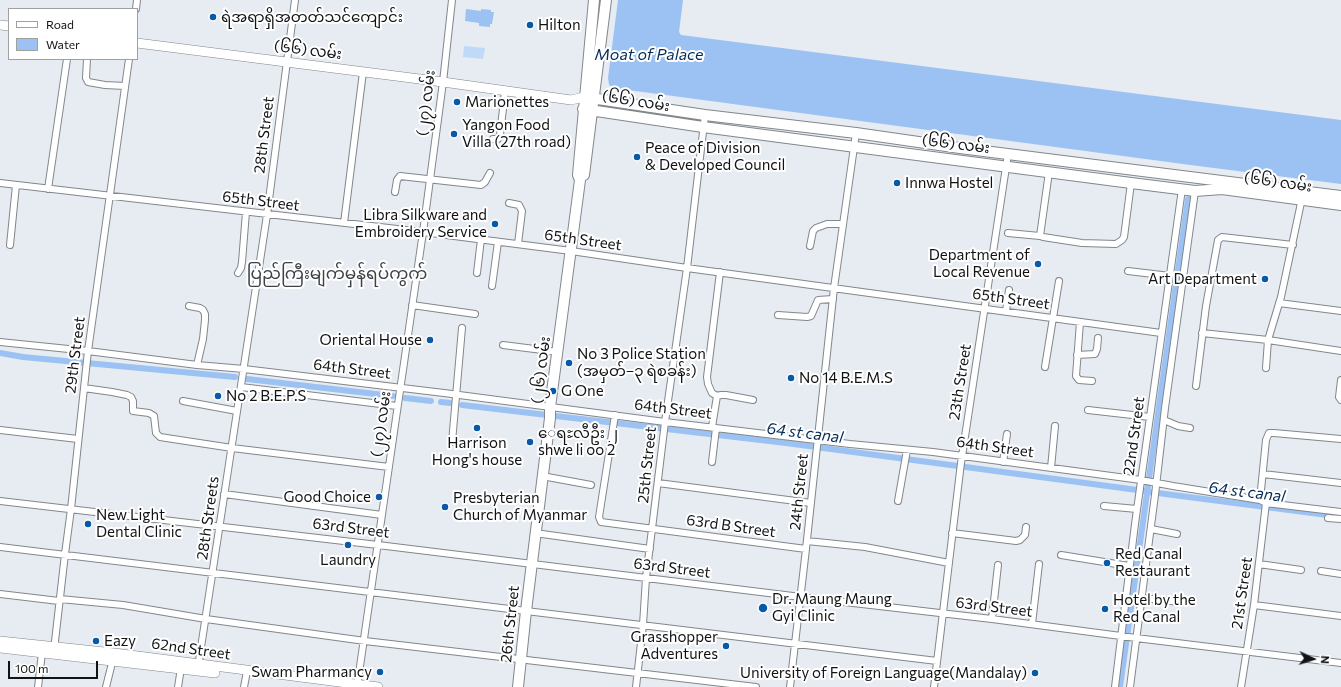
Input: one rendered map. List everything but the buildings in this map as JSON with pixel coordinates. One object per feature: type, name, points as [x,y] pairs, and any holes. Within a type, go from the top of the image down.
[{"type":"main road","name":"(၂၆) လမ်း","points":[[532,564],[580,180],[584,176],[594,0]]},
{"type":"main road","name":"(၂၆) လမ်း","points":[[589,98],[606,0]]},
{"type":"main road","name":"(၆၆) လမ်း","points":[[138,43],[571,100],[589,98],[705,115],[856,133],[1303,196],[1341,205]]},
{"type":"main road","name":"(၆၆) လမ်း","points":[[571,100],[588,109],[703,127],[1195,191],[1222,189],[1303,196],[1341,196]]},
{"type":"main road","name":"26th Street","points":[[518,687],[532,564]]},
{"type":"main road","name":"62nd Street","points":[[0,641],[54,650],[333,685],[378,687]]},
{"type":"main road","name":"62nd Street","points":[[0,648],[42,653],[54,650]]},
{"type":"main road","name":"62nd Street","points":[[113,657],[181,668],[198,667]]},
{"type":"street","name":"28th Street","points":[[243,378],[267,215],[295,0]]},
{"type":"street","name":"(၂၇) လမ်း","points":[[358,686],[423,232],[443,82],[452,0]]},
{"type":"street","points":[[48,189],[67,60]]},
{"type":"street","points":[[87,60],[86,78],[88,82],[125,86]]},
{"type":"street","name":"29th Street","points":[[54,650],[88,351],[128,60]]},
{"type":"street","points":[[344,224],[363,72]]},
{"type":"street","points":[[493,139],[498,139],[500,135],[505,91]]},
{"type":"street","name":"25th Street","points":[[636,687],[636,673],[643,625],[646,578],[664,426],[687,268],[705,115]]},
{"type":"street","name":"24th Street","points":[[790,687],[834,288],[856,133]]},
{"type":"street","name":"23th Street","points":[[934,687],[962,456],[1008,154]]},
{"type":"street","points":[[1040,236],[1049,172]]},
{"type":"street","points":[[395,192],[397,180],[400,176],[481,185],[485,182],[490,173]]},
{"type":"street","name":"65th Street","points":[[0,183],[482,239],[1161,333]]},
{"type":"street","points":[[1008,233],[1040,236],[1043,238],[1082,243],[1120,243],[1124,237],[1131,183]]},
{"type":"street","points":[[10,245],[16,185]]},
{"type":"street","name":"22nd Street","points":[[1130,687],[1128,637],[1129,566],[1182,189]]},
{"type":"street","name":"22nd Street","points":[[1115,687],[1128,637],[1142,598],[1155,485],[1195,191]]},
{"type":"street","points":[[1266,368],[1268,340],[1281,297],[1303,196]]},
{"type":"street","points":[[509,203],[519,205],[522,210],[518,244]]},
{"type":"street","points":[[238,273],[242,262],[246,212]]},
{"type":"street","points":[[810,246],[810,240],[816,228],[827,224],[843,224]]},
{"type":"street","points":[[1196,386],[1202,333],[1217,242],[1219,238],[1233,238],[1293,245]]},
{"type":"street","points":[[477,272],[482,239]]},
{"type":"street","points":[[492,286],[498,242]]},
{"type":"street","points":[[1128,271],[1170,276]]},
{"type":"street","points":[[720,272],[707,377],[708,384],[712,393],[717,396],[721,394],[753,400]]},
{"type":"street","points":[[1045,367],[1059,281]]},
{"type":"street","points":[[1006,312],[1009,290]]},
{"type":"street","points":[[778,315],[811,316],[818,300],[833,299]]},
{"type":"street","points":[[1279,303],[1341,311]]},
{"type":"street","points":[[189,306],[200,308],[205,314],[203,339],[197,365]]},
{"type":"street","points":[[412,306],[475,314]]},
{"type":"street","points":[[1080,322],[1076,376],[1080,380],[1092,382]]},
{"type":"street","points":[[452,442],[462,328]]},
{"type":"street","points":[[1202,333],[1341,350]]},
{"type":"street","points":[[1077,354],[1095,354],[1098,338]]},
{"type":"street","name":"64th Street","points":[[0,342],[88,351],[197,365],[243,378],[399,393],[457,394],[550,413],[714,431],[906,455],[962,456],[1142,482],[1264,505],[1341,512]]},
{"type":"street","points":[[503,345],[558,352]]},
{"type":"street","points":[[243,378],[397,406]]},
{"type":"street","name":"28th Streets","points":[[198,667],[243,378]]},
{"type":"street","points":[[1341,380],[1339,397],[1341,400]]},
{"type":"street","points":[[84,388],[112,392],[131,397],[133,401],[133,411],[149,413],[154,416],[156,433],[160,437],[232,448],[389,467]]},
{"type":"street","points":[[712,462],[717,396]]},
{"type":"street","points":[[183,401],[237,411]]},
{"type":"street","points":[[1088,410],[1150,417]]},
{"type":"street","name":"63rd B Street","points":[[614,420],[599,517],[600,520],[603,522],[806,549]]},
{"type":"street","points":[[1164,420],[1178,426],[1190,428]]},
{"type":"street","points":[[1051,468],[1055,426]]},
{"type":"street","points":[[0,430],[78,439]]},
{"type":"street","name":"21st Street","points":[[1241,687],[1259,564],[1264,505],[1263,474],[1266,440],[1269,433],[1341,439]]},
{"type":"street","points":[[1002,462],[1007,434]]},
{"type":"street","points":[[898,501],[906,455]]},
{"type":"street","points":[[1263,474],[1341,482]]},
{"type":"street","points":[[542,476],[591,485]]},
{"type":"street","points":[[658,483],[811,503]]},
{"type":"street","points":[[224,494],[382,515]]},
{"type":"street","name":"63rd Street","points":[[0,502],[220,526],[943,613],[1341,663]]},
{"type":"street","points":[[1104,506],[1137,509]]},
{"type":"street","points":[[1328,518],[1341,519]]},
{"type":"street","points":[[952,533],[1016,541],[1020,540],[1025,535],[1026,527]]},
{"type":"street","points":[[1151,529],[1177,534]]},
{"type":"street","points":[[535,533],[650,549]]},
{"type":"street","points":[[807,542],[865,547],[949,563]]},
{"type":"street","points":[[0,547],[937,661]]},
{"type":"street","points":[[1061,555],[1129,566]]},
{"type":"street","points":[[1032,624],[1039,564]]},
{"type":"street","points":[[1259,564],[1301,570]]},
{"type":"street","points":[[992,619],[998,565]]},
{"type":"street","points":[[1321,571],[1341,574]]},
{"type":"street","points":[[0,594],[122,605],[206,619],[365,641],[756,687]]},
{"type":"street","points":[[1142,598],[1180,602]]},
{"type":"street","points":[[1254,605],[1341,616]]},
{"type":"street","points":[[38,687],[42,653]]},
{"type":"street","points":[[106,687],[113,657]]},
{"type":"street","points":[[178,687],[181,668]]},
{"type":"street","points":[[244,687],[246,674]]},
{"type":"shaded area","points":[[464,46],[485,48],[483,59],[463,57]]},
{"type":"water","name":"Moat of Palace","points":[[618,0],[683,0],[679,32],[681,35],[1341,120],[1341,184],[613,88],[609,85],[608,78]]},
{"type":"water","points":[[466,9],[481,11],[481,9],[491,10],[491,12],[494,12],[492,24],[490,24],[490,27],[479,26],[479,23],[465,21]]},
{"type":"waterway","points":[[1120,687],[1188,199]]},
{"type":"waterway","points":[[0,353],[23,357],[235,377]]},
{"type":"waterway","points":[[247,379],[393,396]]},
{"type":"waterway","points":[[405,398],[431,401]]},
{"type":"waterway","points":[[441,402],[450,403]]},
{"type":"waterway","name":"64 st canal","points":[[462,405],[786,443],[1145,491]]},
{"type":"waterway","name":"64 st canal","points":[[1150,492],[1335,516]]},
{"type":"place","name":"ရဲအရာရှိအတတ်သင်ကျောင်း","points":[[213,17]]},
{"type":"place","name":"Hilton","points":[[530,25]]},
{"type":"place","name":"Marionettes","points":[[457,102]]},
{"type":"place","name":"Yangon Food Villa (27th road)","points":[[454,134]]},
{"type":"place","name":"Peace of Division & Developed Council","points":[[637,157]]},
{"type":"place","name":"Innwa Hostel","points":[[897,183]]},
{"type":"place","name":"Libra Silkware and Embroidery Service","points":[[495,224]]},
{"type":"place","name":"Department of Local Revenue","points":[[1038,264]]},
{"type":"place","name":"Art Department","points":[[1265,279]]},
{"type":"place","name":"Oriental House","points":[[430,340]]},
{"type":"place","name":"No 3 Police Station (အမှတ်−၃ ရဲစခန်း)","points":[[569,363]]},
{"type":"place","name":"No 14 B.E.M.S","points":[[791,378]]},
{"type":"place","name":"G One","points":[[553,391]]},
{"type":"place","name":"No 2 B.E.P.S","points":[[218,396]]},
{"type":"place","name":"Harrison Hong's house","points":[[477,428]]},
{"type":"place","name":"ေရႊလီဦး ၂ shwe li oo 2","points":[[530,442]]},
{"type":"place","name":"Good Choice","points":[[379,497]]},
{"type":"place","name":"Presbyterian Church of Myanmar","points":[[445,507]]},
{"type":"place","name":"New Light Dental Clinic","points":[[88,524]]},
{"type":"place","name":"Laundry","points":[[348,545]]},
{"type":"place","name":"Red Canal Restaurant","points":[[1107,563]]},
{"type":"place","name":"Dr. Maung Maung Gyi Clinic","points":[[763,608]]},
{"type":"place","name":"Hotel by the Red Canal","points":[[1105,609]]},
{"type":"place","name":"Eazy","points":[[96,641]]},
{"type":"place","name":"Grasshopper Adventures","points":[[726,646]]},
{"type":"place","name":"Swam Pharmancy","points":[[380,672]]},
{"type":"place","name":"University of Foreign Language(Mandalay)","points":[[1035,673]]},
{"type":"district","name":"ပြည်ကြီးမျက်မှန်ရပ်ကွက်","points":[[337,273]]}]
